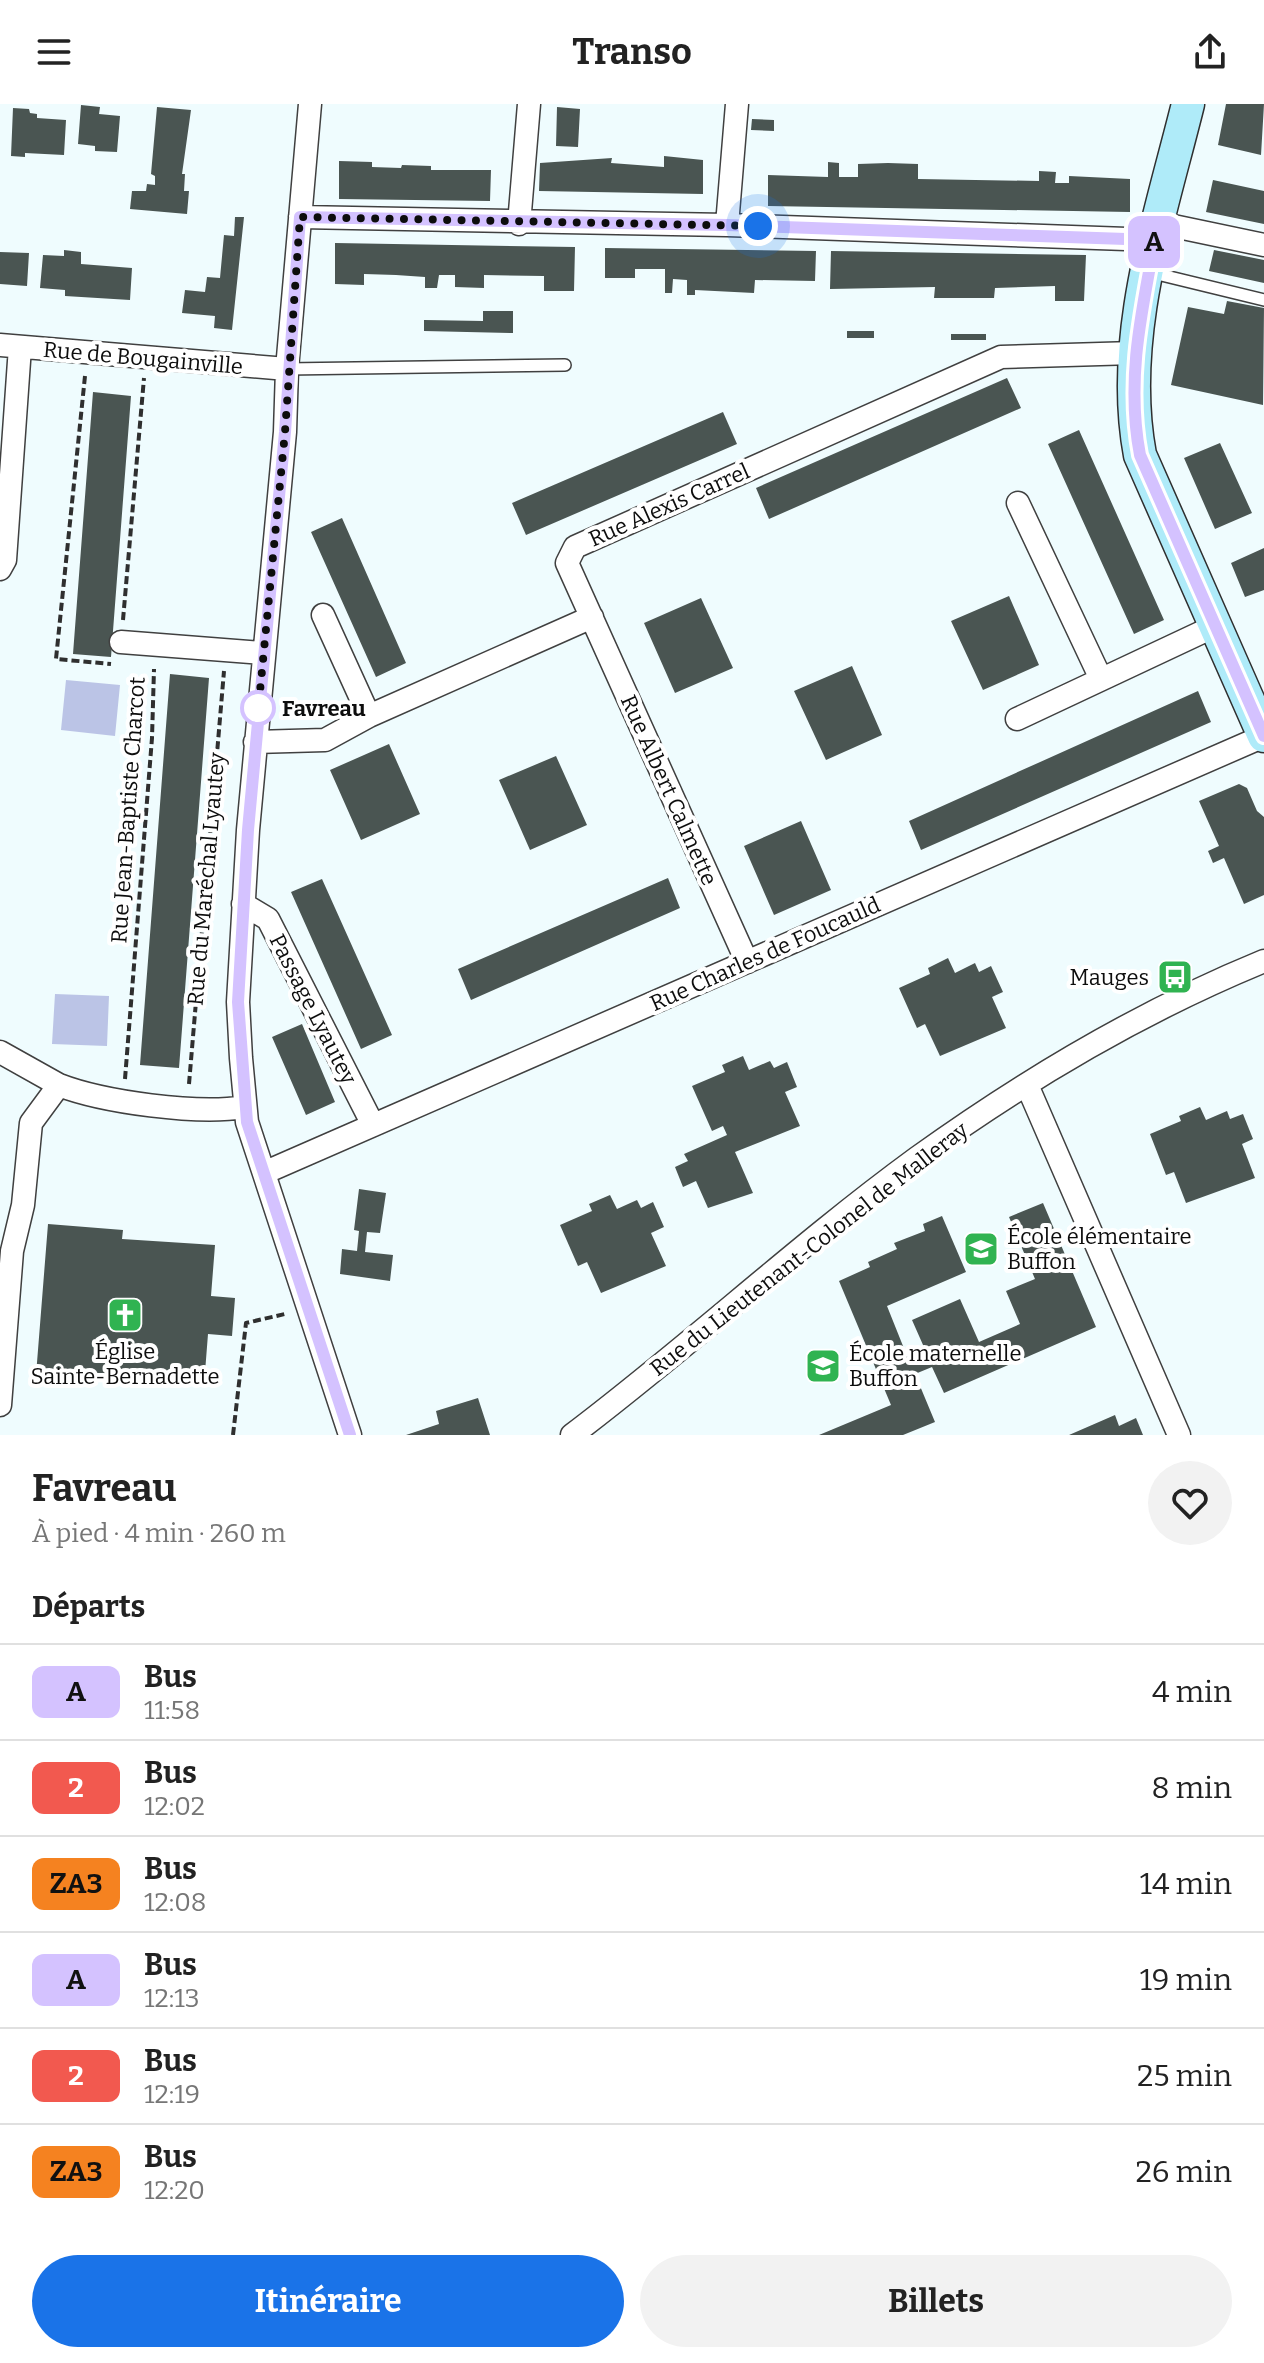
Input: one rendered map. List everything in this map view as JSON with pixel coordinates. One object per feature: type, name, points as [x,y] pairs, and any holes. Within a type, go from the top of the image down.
[{"type":"street","name":"Rue du Maréchal Lyautey","points":[[310,104],[287,369],[285,432],[255,742],[238,1002],[244,1107],[350,1435]]},
{"type":"street","points":[[519,224],[529,104]]},
{"type":"street","points":[[727,225],[737,104]]},
{"type":"street","points":[[1188,104],[1157,232],[1134,353],[1132,409],[1140,455],[1264,736]]},
{"type":"street","points":[[300,217],[519,224],[1157,232],[1264,245]]},
{"type":"street","points":[[0,569],[5,560],[10,346]]},
{"type":"street","name":"Rue de Bougainville","points":[[10,346],[145,360],[287,369]]},
{"type":"street","name":"Rue Alexis Carrel","points":[[592,617],[567,563],[575,547],[1001,357],[1134,353]]},
{"type":"street","points":[[1018,503],[1101,679]]},
{"type":"street","points":[[323,615],[369,716]]},
{"type":"street","points":[[255,742],[325,740],[369,716],[592,617]]},
{"type":"street","name":"Rue Albert Calmette","points":[[592,617],[747,962]]},
{"type":"street","points":[[1017,719],[1215,626]]},
{"type":"street","points":[[120,653],[263,653]]},
{"type":"street","name":"Rue Charles de Foucauld","points":[[266,1172],[1264,736]]},
{"type":"street","name":"Passage Lyautey","points":[[243,904],[268,919],[373,1125]]},
{"type":"street","name":"Rue du Lieutenant-Colonel de Malleray","points":[[572,1435],[916,1159],[1027,1085],[1136,1022],[1264,961]]},
{"type":"street","points":[[0,1052],[59,1085],[93,1098],[187,1107],[244,1107]]},
{"type":"street","points":[[0,1405],[12,1251],[23,1205],[31,1123],[59,1085]]},
{"type":"street","points":[[1027,1085],[1179,1435]]},
{"type":"lane","points":[[1149,272],[1264,300]]},
{"type":"lane","points":[[287,369],[565,365]]},
{"type":"path","points":[[88,354],[56,659],[120,653],[145,360]]},
{"type":"path","name":"Rue du Maréchal Lyautey","points":[[187,1107],[226,652]]},
{"type":"path","name":"Rue Jean-Baptiste Charcot","points":[[124,1101],[152,738],[154,667],[142,666]]},
{"type":"path","points":[[233,1435],[246,1323],[310,1309]]},
{"type":"shaded area","points":[[66,680],[120,685],[115,736],[61,730]]},
{"type":"shaded area","points":[[55,994],[109,996],[107,1046],[52,1044]]},
{"type":"building","points":[[1226,104],[1264,104],[1261,155],[1218,145]]},
{"type":"building","points":[[81,105],[100,107],[99,114],[120,116],[117,152],[95,151],[95,146],[78,144]]},
{"type":"building","points":[[157,107],[191,110],[182,174],[185,174],[184,191],[189,191],[187,214],[130,209],[132,191],[146,191],[147,184],[155,185],[155,176],[151,174]]},
{"type":"building","points":[[557,107],[580,109],[578,147],[556,146]]},
{"type":"building","points":[[13,108],[29,109],[30,113],[37,114],[37,118],[66,120],[64,155],[25,153],[25,157],[11,156]]},
{"type":"building","points":[[752,119],[774,120],[774,131],[751,130]]},
{"type":"building","points":[[664,156],[703,160],[703,194],[539,191],[540,163],[612,158],[611,163],[664,167]]},
{"type":"building","points":[[339,161],[372,162],[372,167],[401,168],[402,165],[431,166],[431,170],[491,170],[490,201],[339,199]]},
{"type":"building","points":[[828,162],[839,163],[839,177],[858,177],[858,164],[888,163],[918,164],[918,179],[1039,181],[1039,171],[1056,172],[1055,183],[1069,183],[1069,176],[1130,179],[1130,212],[768,206],[768,175],[828,177]]},
{"type":"building","points":[[1213,180],[1264,191],[1264,224],[1206,212]]},
{"type":"building","points":[[235,217],[244,217],[232,330],[214,328],[215,316],[182,313],[185,290],[205,292],[207,277],[220,278],[224,235],[234,236]]},
{"type":"building","points":[[335,243],[575,247],[574,291],[544,291],[544,276],[484,275],[484,288],[455,287],[455,275],[439,275],[437,288],[425,288],[425,277],[396,275],[364,274],[364,285],[335,284]]},
{"type":"building","points":[[605,248],[816,251],[815,281],[755,280],[754,293],[695,290],[695,295],[687,295],[687,280],[673,279],[672,293],[665,293],[665,269],[635,269],[635,278],[605,278]]},
{"type":"building","points":[[64,250],[81,252],[81,264],[132,268],[130,300],[65,296],[65,290],[40,288],[43,255],[64,256]]},
{"type":"building","points":[[1214,250],[1264,260],[1264,283],[1209,271]]},
{"type":"building","points":[[831,251],[1086,255],[1084,301],[1055,301],[1055,286],[995,288],[994,298],[934,298],[935,287],[830,289]]},
{"type":"building","points":[[0,252],[29,253],[27,286],[0,284]]},
{"type":"building","points":[[1227,301],[1264,308],[1263,405],[1171,385],[1188,307],[1224,314]]},
{"type":"building","points":[[483,311],[513,311],[513,333],[424,331],[424,320],[483,321]]},
{"type":"building","points":[[847,331],[874,331],[874,338],[847,338]]},
{"type":"building","points":[[951,334],[986,334],[986,340],[951,340]]},
{"type":"building","points":[[1007,378],[1021,408],[769,519],[756,488]]},
{"type":"building","points":[[93,392],[131,396],[111,657],[73,654]]},
{"type":"building","points":[[723,412],[737,444],[526,535],[512,503]]},
{"type":"building","points":[[1079,430],[1164,620],[1134,634],[1048,444]]},
{"type":"building","points":[[1220,443],[1252,513],[1215,529],[1184,458]]},
{"type":"building","points":[[342,518],[406,663],[376,677],[311,532]]},
{"type":"building","points":[[1264,548],[1264,590],[1245,597],[1231,563]]},
{"type":"building","points":[[1009,596],[1039,665],[983,690],[951,621]]},
{"type":"building","points":[[701,598],[733,668],[675,693],[644,623]]},
{"type":"building","points":[[852,666],[882,735],[826,760],[794,691]]},
{"type":"building","points":[[170,674],[209,678],[179,1068],[140,1065]]},
{"type":"building","points":[[1198,691],[1211,722],[921,850],[909,821]]},
{"type":"building","points":[[389,744],[420,814],[361,840],[330,770]]},
{"type":"building","points":[[556,756],[587,825],[530,850],[499,780]]},
{"type":"building","points":[[1239,784],[1247,788],[1257,811],[1264,817],[1264,895],[1244,904],[1224,858],[1213,863],[1208,851],[1219,846],[1199,801]]},
{"type":"building","points":[[801,821],[831,890],[774,915],[744,846]]},
{"type":"building","points":[[668,878],[680,908],[471,1000],[458,969]]},
{"type":"building","points":[[322,879],[392,1035],[361,1049],[291,892]]},
{"type":"building","points":[[948,958],[955,973],[975,963],[979,972],[991,966],[1003,992],[992,997],[1006,1028],[940,1056],[925,1024],[917,1028],[899,988],[930,974],[928,968]]},
{"type":"building","points":[[302,1024],[335,1102],[306,1115],[272,1037]]},
{"type":"building","points":[[743,1056],[749,1070],[770,1061],[774,1068],[787,1062],[797,1087],[785,1092],[800,1126],[735,1152],[753,1193],[708,1208],[696,1181],[683,1187],[675,1167],[688,1161],[684,1154],[727,1135],[723,1126],[712,1131],[692,1086],[725,1072],[722,1065]]},
{"type":"building","points":[[1200,1107],[1206,1120],[1227,1111],[1230,1119],[1243,1114],[1253,1139],[1242,1144],[1255,1178],[1186,1203],[1174,1172],[1166,1175],[1150,1134],[1181,1121],[1179,1116]]},
{"type":"building","points":[[359,1189],[386,1193],[380,1233],[367,1232],[365,1252],[393,1255],[390,1281],[340,1274],[342,1249],[357,1251],[359,1231],[354,1230]]},
{"type":"building","points":[[610,1195],[617,1209],[637,1200],[641,1208],[653,1202],[664,1227],[651,1233],[666,1266],[601,1293],[587,1262],[578,1266],[560,1225],[592,1211],[589,1204]]},
{"type":"building","points":[[1043,1203],[1096,1327],[944,1393],[932,1367],[915,1374],[935,1422],[903,1435],[819,1435],[891,1405],[839,1281],[870,1267],[868,1262],[897,1249],[894,1243],[925,1231],[923,1224],[942,1216],[966,1272],[887,1306],[909,1361],[927,1354],[912,1320],[960,1299],[979,1342],[1020,1324],[1006,1291],[1035,1279],[1009,1217]]},
{"type":"building","name":"Église Sainte-Bernadette","points":[[48,1224],[123,1230],[122,1239],[215,1245],[211,1296],[235,1298],[232,1336],[208,1334],[204,1385],[201,1380],[116,1373],[111,1373],[111,1381],[36,1375]]},
{"type":"building","points":[[478,1398],[490,1435],[406,1435],[439,1424],[436,1411]]},
{"type":"building","points":[[1115,1415],[1119,1426],[1136,1418],[1143,1435],[1069,1435]]},
{"type":"bus line","name":"A","points":[[350,1435],[266,1172],[247,1122],[238,1002],[248,830],[285,432],[300,217],[519,224],[727,225],[1155,240],[1134,353],[1132,409],[1140,455],[1264,736]]},
{"type":"place","name":"Favreau","points":[[258,708]]},
{"type":"place","name":"Mauges","points":[[1175,977]]},
{"type":"place","name":"École élémentaire Buffon","points":[[981,1249]]},
{"type":"place","name":"Église Sainte-Bernadette","points":[[125,1315]]},
{"type":"place","name":"École maternelle Buffon","points":[[823,1366]]},
{"type":"route","points":[[258,708],[258,712],[285,432],[300,217],[352,221],[758,226]]}]
